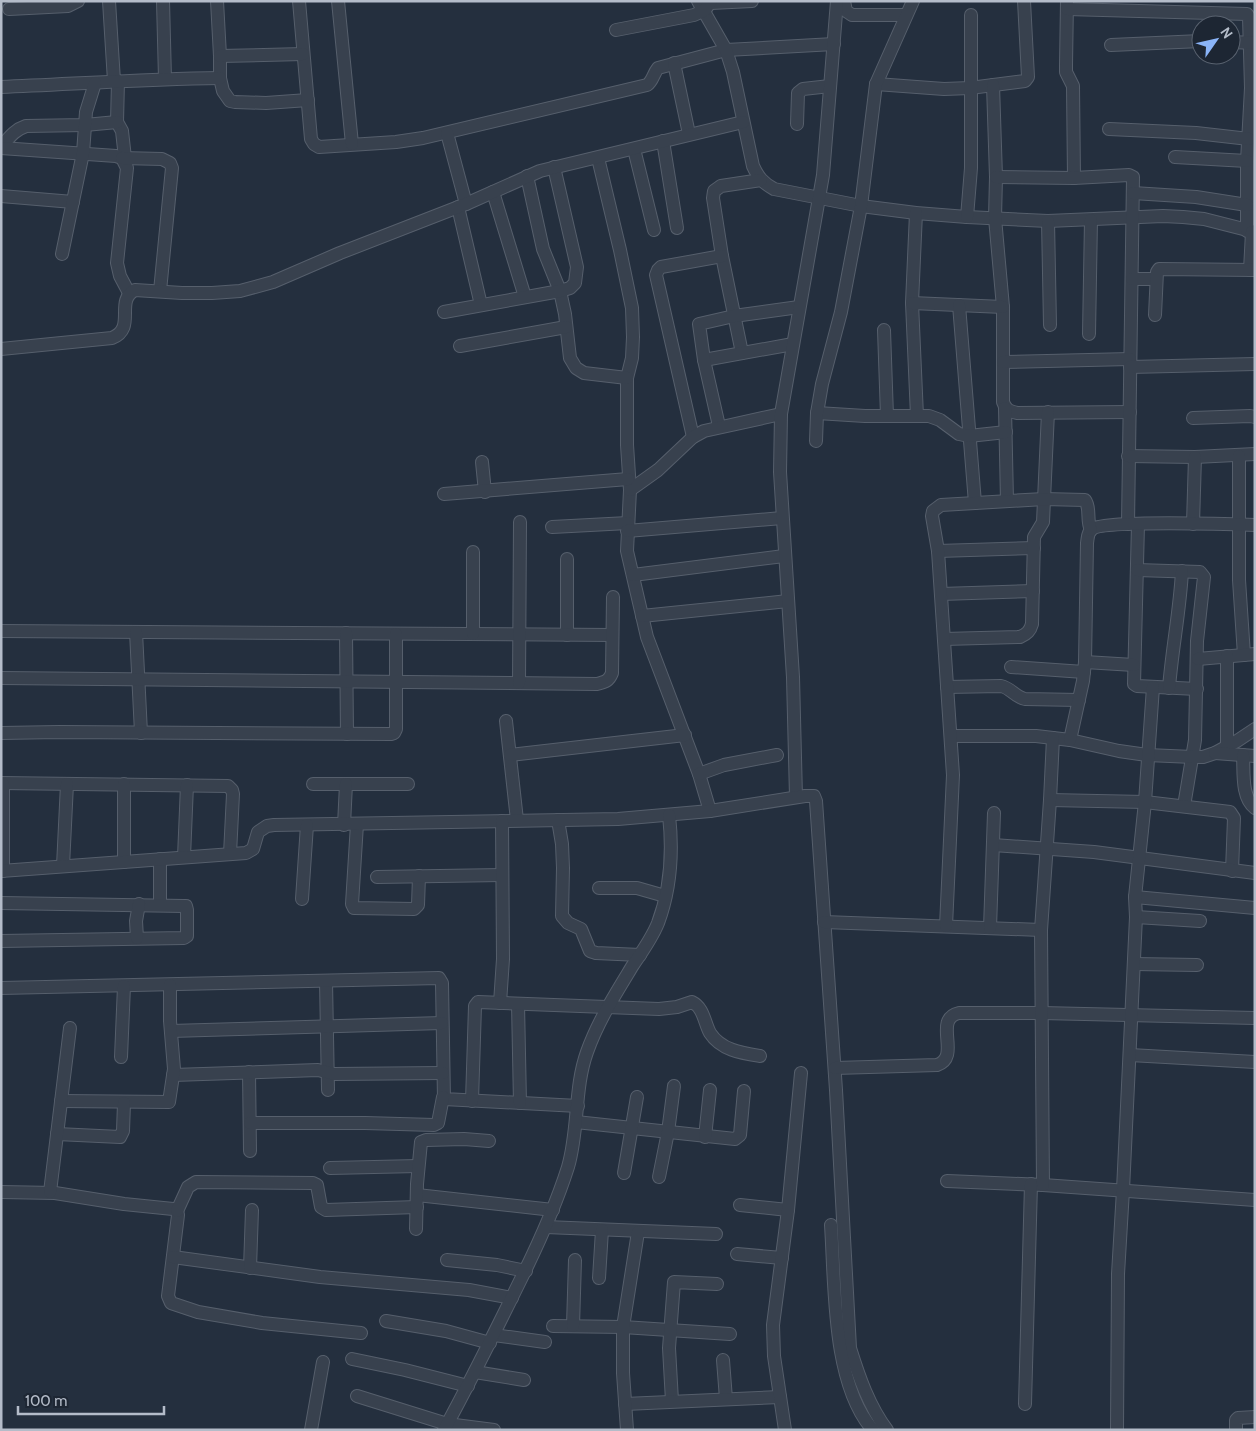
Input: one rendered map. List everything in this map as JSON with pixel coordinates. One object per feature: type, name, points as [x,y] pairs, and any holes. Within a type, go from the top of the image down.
[{"type":"street","points":[[9,9],[68,6],[78,1]]},
{"type":"street","points":[[109,1],[116,81],[117,122],[122,131],[124,158],[127,168],[117,263],[120,276],[130,293]]},
{"type":"street","points":[[163,1],[165,79]]},
{"type":"street","points":[[217,1],[220,78],[226,96],[235,102],[308,100]]},
{"type":"street","points":[[299,1],[311,139],[319,147],[396,142],[447,132],[647,85],[651,82],[654,72],[658,68],[726,50],[834,44]]},
{"type":"street","points":[[338,1],[352,144]]},
{"type":"street","points":[[616,30],[694,15],[706,4],[752,1]]},
{"type":"street","points":[[804,796],[784,556],[780,472],[781,414],[799,307],[827,199],[826,153],[836,1]]},
{"type":"street","points":[[844,1],[846,10],[852,15],[906,15]]},
{"type":"street","points":[[816,441],[817,413],[822,384],[841,312],[861,206],[876,84],[913,1]]},
{"type":"street","points":[[876,84],[937,89],[970,88],[1025,81],[1028,77],[1024,1]]},
{"type":"street","points":[[706,4],[726,50],[733,72],[753,166],[761,180],[774,189],[861,206],[916,213],[1048,220],[1183,217],[1204,219],[1251,232]]},
{"type":"street","points":[[1074,178],[1073,86],[1066,72],[1067,5],[1193,6],[1247,14],[1252,43],[1253,89],[1247,161],[1251,179],[1247,205],[1251,232],[1252,270],[1163,268],[1157,272],[1155,315]]},
{"type":"street","points":[[967,217],[970,168],[971,15]]},
{"type":"street","points":[[1111,44],[1191,41]]},
{"type":"street","points":[[220,56],[303,54]]},
{"type":"street","points":[[674,63],[689,134]]},
{"type":"street","points":[[1,88],[116,81],[220,78]]},
{"type":"street","points":[[62,254],[83,153],[84,124],[95,83]]},
{"type":"street","points":[[993,85],[996,177],[995,218],[1003,307],[1002,362],[1007,501]]},
{"type":"street","points":[[797,124],[798,93],[803,89],[830,86]]},
{"type":"street","points":[[1,147],[18,128],[26,126],[117,122]]},
{"type":"street","points":[[1,349],[112,338],[118,336],[123,331],[126,298],[135,290],[212,294],[240,291],[273,282],[462,205],[527,176],[554,167],[743,122]]},
{"type":"street","points":[[1109,129],[1196,133],[1249,139]]},
{"type":"street","points":[[447,132],[481,305]]},
{"type":"street","points":[[663,141],[677,228]]},
{"type":"street","points":[[1,147],[124,158],[162,159],[170,163],[172,168],[160,291]]},
{"type":"street","points":[[634,148],[654,230]]},
{"type":"street","points":[[1174,156],[1247,161]]},
{"type":"street","points":[[598,158],[632,308],[633,344],[627,378],[629,485],[627,550],[647,637],[685,735],[710,811]]},
{"type":"street","points":[[444,312],[560,291],[570,288],[575,283],[576,267],[554,167]]},
{"type":"street","points":[[996,177],[1074,178],[1129,175],[1133,179],[1128,456],[1137,570],[1134,684],[1137,686],[1197,689]]},
{"type":"street","points":[[527,176],[543,249],[560,291],[565,314],[570,358],[576,368],[584,373],[627,378]]},
{"type":"street","points":[[742,352],[722,256],[713,198],[716,188],[721,186],[761,180]]},
{"type":"street","points":[[492,192],[525,297]]},
{"type":"street","points":[[1133,193],[1196,197],[1247,205]]},
{"type":"street","points":[[1,196],[73,202]]},
{"type":"street","points":[[916,213],[912,303],[917,416]]},
{"type":"street","points":[[1048,220],[1050,325]]},
{"type":"street","points":[[1089,334],[1091,220]]},
{"type":"street","points":[[693,437],[656,275],[662,267],[722,256]]},
{"type":"street","points":[[1132,279],[1156,280]]},
{"type":"street","points":[[912,303],[1003,307]]},
{"type":"street","points":[[959,305],[975,503]]},
{"type":"street","points":[[719,426],[704,360],[699,324],[734,316],[799,307]]},
{"type":"street","points":[[460,346],[566,327]]},
{"type":"street","points":[[884,330],[887,416]]},
{"type":"street","points":[[704,360],[793,344]]},
{"type":"street","points":[[1002,362],[1255,364]]},
{"type":"street","points":[[1005,408],[1010,412],[1017,413],[1130,412]]},
{"type":"street","points":[[944,639],[1020,637],[1026,635],[1030,630],[1032,624],[1034,537],[1043,522],[1048,412]]},
{"type":"street","points":[[817,413],[929,416],[940,420],[959,434],[969,436],[1006,432]]},
{"type":"street","points":[[444,494],[629,485],[658,470],[693,437],[704,431],[719,426],[781,414]]},
{"type":"street","points":[[1193,418],[1255,417]]},
{"type":"street","points":[[1128,456],[1195,457],[1255,454]]},
{"type":"street","points":[[1198,659],[1249,654],[1238,524],[1239,456]]},
{"type":"street","points":[[1193,524],[1195,457]]},
{"type":"street","points":[[482,462],[485,492]]},
{"type":"street","points":[[946,926],[953,776],[938,552],[932,516],[933,511],[941,505],[1044,499],[1085,500],[1088,504],[1088,520],[1091,530]]},
{"type":"street","points":[[552,527],[628,527],[782,518]]},
{"type":"street","points":[[519,682],[520,522]]},
{"type":"street","points":[[1070,740],[1084,667],[1087,543],[1088,534],[1091,530],[1097,527],[1133,524],[1255,525]]},
{"type":"street","points":[[938,552],[1034,548]]},
{"type":"street","points":[[473,552],[473,634]]},
{"type":"street","points":[[633,576],[784,556]]},
{"type":"street","points":[[567,559],[567,634]]},
{"type":"street","points":[[1137,570],[1200,572],[1204,577],[1197,641],[1197,689],[1193,757],[1184,806]]},
{"type":"street","points":[[1169,688],[1181,595],[1182,571]]},
{"type":"street","points":[[941,594],[1033,591]]},
{"type":"street","points":[[1,678],[597,684],[604,683],[610,679],[612,673],[612,597]]},
{"type":"street","points":[[642,616],[788,601]]},
{"type":"street","points":[[1,630],[612,635]]},
{"type":"street","points":[[136,632],[140,733]]},
{"type":"street","points":[[346,633],[347,734]]},
{"type":"street","points":[[1,733],[391,734],[394,732],[396,634]]},
{"type":"street","points":[[1221,750],[1227,656]]},
{"type":"street","points":[[1011,667],[1134,665]]},
{"type":"street","points":[[947,687],[1001,686],[1007,687],[1018,698],[1079,700]]},
{"type":"street","points":[[1117,1430],[1118,1274],[1132,1015],[1136,917],[1135,897],[1145,802],[1153,687]]},
{"type":"street","points":[[506,721],[517,820]]},
{"type":"street","points":[[951,736],[1036,736],[1070,740],[1147,755],[1203,757],[1221,750],[1255,729]]},
{"type":"street","points":[[510,754],[685,735]]},
{"type":"street","points":[[1025,1404],[1037,1184],[1042,1012],[1041,930],[1053,738]]},
{"type":"street","points":[[1221,750],[1249,755],[1246,797],[1255,808]]},
{"type":"street","points":[[699,774],[724,765],[777,755]]},
{"type":"street","points":[[230,854],[233,794],[231,787],[124,784],[2,784],[2,871],[249,853],[253,849],[258,832],[266,826],[618,818],[710,811],[814,796],[816,801],[835,1068],[850,1348],[863,1387],[873,1408],[887,1430]]},
{"type":"street","points":[[63,866],[67,784]]},
{"type":"street","points":[[124,784],[124,862]]},
{"type":"street","points":[[313,784],[408,784]]},
{"type":"street","points":[[346,784],[350,824],[352,904],[354,908],[414,909],[418,905],[418,876]]},
{"type":"street","points":[[184,857],[187,785]]},
{"type":"street","points":[[1050,800],[1145,802],[1230,812],[1234,815],[1232,871]]},
{"type":"street","points":[[990,928],[994,813]]},
{"type":"street","points":[[445,1427],[492,1339],[553,1210],[570,1158],[584,1060],[607,1008],[658,923],[671,865],[672,839],[669,815]]},
{"type":"street","points":[[558,820],[562,844],[562,916],[564,920],[581,929],[590,951],[596,953],[640,955]]},
{"type":"street","points":[[500,1003],[503,959],[502,821]]},
{"type":"street","points":[[302,899],[307,825]]},
{"type":"street","points":[[993,845],[1138,856],[1255,873]]},
{"type":"street","points":[[160,859],[160,905]]},
{"type":"street","points":[[377,877],[502,875]]},
{"type":"street","points":[[599,888],[637,888],[665,896]]},
{"type":"street","points":[[1135,897],[1255,908]]},
{"type":"street","points":[[1,902],[186,906],[187,910],[187,936],[184,938],[1,941]]},
{"type":"street","points":[[138,938],[136,921],[139,904]]},
{"type":"street","points":[[1136,917],[1200,921]]},
{"type":"street","points":[[824,922],[1041,930]]},
{"type":"street","points":[[1134,964],[1197,965]]},
{"type":"street","points":[[1,988],[439,978],[442,984],[443,1097],[438,1123],[434,1125],[250,1123]]},
{"type":"street","points":[[326,981],[328,1090]]},
{"type":"street","points":[[62,1101],[169,1102],[173,1075],[170,984]]},
{"type":"street","points":[[121,1056],[124,986]]},
{"type":"street","points":[[472,1101],[476,1004],[478,1002],[607,1008],[668,1008],[692,1002],[701,1010],[710,1032],[716,1040],[738,1052],[760,1056]]},
{"type":"street","points":[[518,1004],[520,1103]]},
{"type":"street","points":[[835,1068],[937,1066],[946,1060],[948,1055],[947,1023],[953,1014],[1042,1012],[1255,1018]]},
{"type":"street","points":[[171,1031],[442,1023]]},
{"type":"street","points":[[50,1192],[70,1028]]},
{"type":"street","points":[[1130,1055],[1255,1062]]},
{"type":"street","points":[[173,1075],[318,1070],[334,1074],[443,1073]]},
{"type":"street","points":[[249,1072],[250,1151]]},
{"type":"street","points":[[785,1430],[774,1356],[773,1325],[788,1210],[801,1073]]},
{"type":"street","points":[[659,1177],[668,1132],[674,1086]]},
{"type":"street","points":[[705,1136],[710,1090]]},
{"type":"street","points":[[576,1122],[735,1139],[738,1138],[744,1091]]},
{"type":"street","points":[[443,1097],[447,1100],[578,1106]]},
{"type":"street","points":[[624,1173],[637,1097]]},
{"type":"street","points":[[57,1134],[120,1137],[123,1131],[124,1103]]},
{"type":"street","points":[[416,1229],[418,1166],[420,1144],[423,1140],[464,1139],[489,1141]]},
{"type":"street","points":[[330,1168],[418,1166]]},
{"type":"street","points":[[947,1181],[1037,1184],[1255,1200]]},
{"type":"street","points":[[361,1333],[262,1323],[198,1312],[175,1305],[168,1300],[178,1219],[177,1211],[188,1187],[196,1182],[313,1183],[317,1186],[321,1206],[326,1210],[417,1201],[553,1210]]},
{"type":"street","points":[[1,1192],[50,1192],[177,1211]]},
{"type":"street","points":[[740,1205],[788,1210]]},
{"type":"street","points":[[250,1268],[252,1210]]},
{"type":"street","points":[[831,1225],[841,1357],[857,1407],[873,1430]]},
{"type":"street","points":[[546,1226],[638,1232],[716,1234]]},
{"type":"street","points":[[599,1278],[602,1230]]},
{"type":"street","points":[[627,1430],[623,1327],[638,1232]]},
{"type":"street","points":[[737,1254],[782,1258]]},
{"type":"street","points":[[173,1257],[320,1277],[469,1290],[512,1298]]},
{"type":"street","points":[[447,1260],[526,1270]]},
{"type":"street","points":[[573,1326],[575,1260]]},
{"type":"street","points":[[672,1401],[669,1348],[674,1282],[717,1284]]},
{"type":"street","points":[[386,1321],[492,1339],[546,1342]]},
{"type":"street","points":[[553,1326],[623,1327],[730,1334]]},
{"type":"street","points":[[352,1359],[468,1386]]},
{"type":"street","points":[[723,1360],[726,1399]]},
{"type":"street","points":[[311,1430],[323,1362]]},
{"type":"street","points":[[475,1372],[524,1380]]},
{"type":"street","points":[[357,1396],[445,1427],[494,1430]]},
{"type":"street","points":[[625,1404],[780,1397]]},
{"type":"street","points":[[1236,1430],[1236,1420],[1238,1418],[1255,1416]]}]
